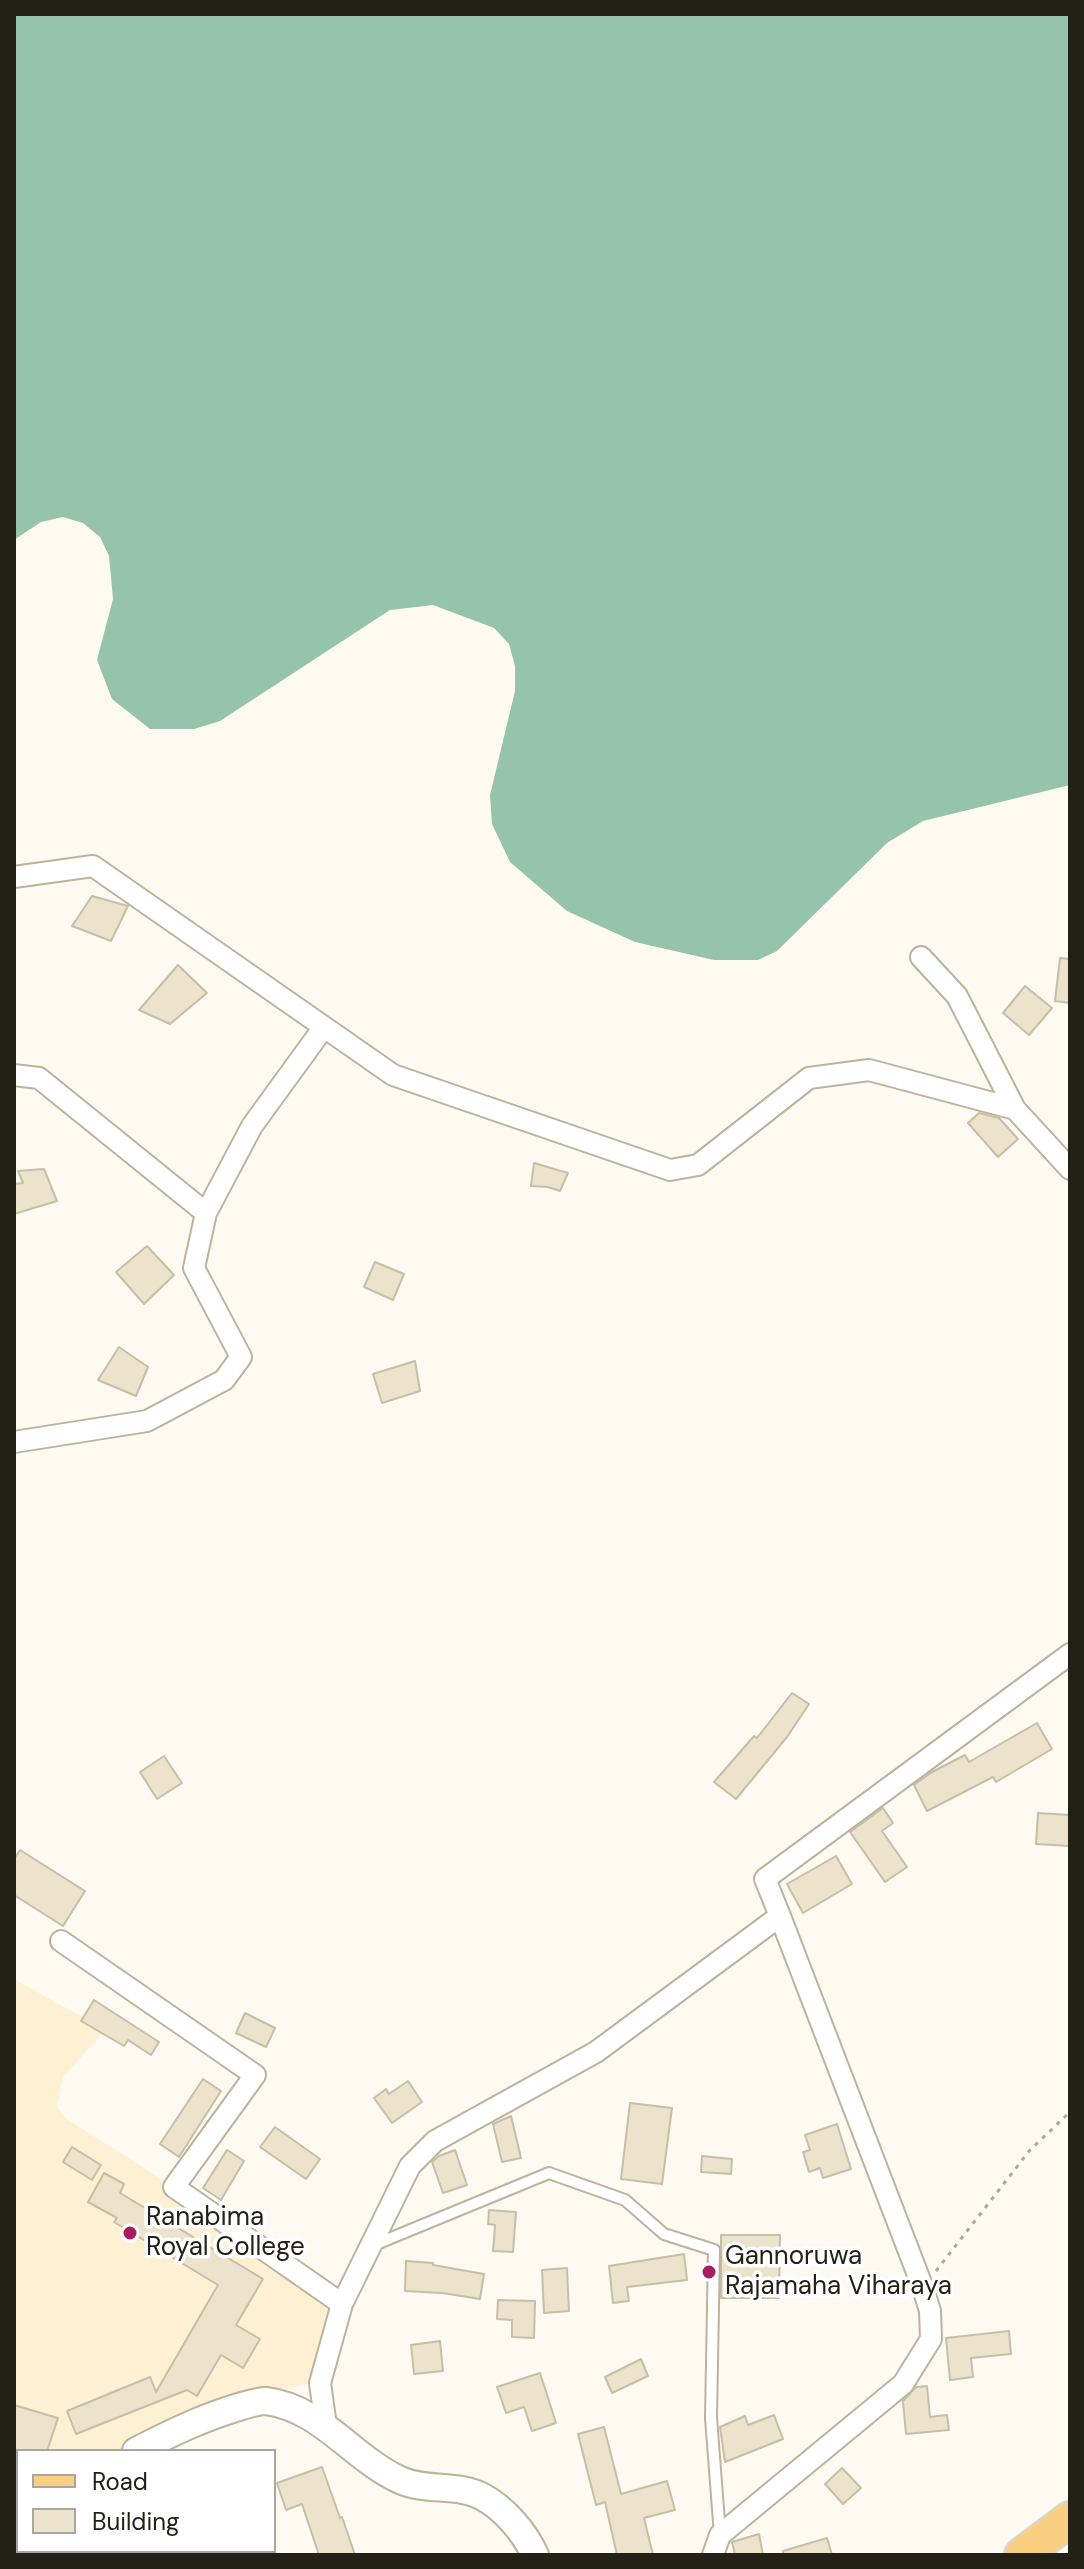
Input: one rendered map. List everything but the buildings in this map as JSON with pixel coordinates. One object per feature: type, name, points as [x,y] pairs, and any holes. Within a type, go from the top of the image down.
[{"type":"main road","points":[[1022,2555],[1070,2519]]},
{"type":"main road","points":[[1060,2555],[1070,2547]]},
{"type":"street","points":[[14,877],[93,866],[393,1075],[670,1170],[698,1165],[809,1078],[869,1070],[1015,1109]]},
{"type":"street","points":[[921,957],[957,996],[1015,1109],[1070,1169]]},
{"type":"street","points":[[14,1442],[147,1421],[224,1380],[241,1357],[194,1268],[206,1213],[252,1126],[324,1027]]},
{"type":"street","points":[[14,1075],[39,1078],[206,1213]]},
{"type":"street","points":[[713,2555],[720,2535],[903,2384],[931,2339],[930,2311],[923,2288],[765,1879],[1070,1654]]},
{"type":"street","points":[[326,2426],[320,2383],[342,2304],[410,2166],[435,2141],[596,2052],[780,1916]]},
{"type":"street","points":[[61,1941],[255,2075],[174,2187],[342,2304]]},
{"type":"street","points":[[140,2449],[204,2417],[263,2401],[300,2410],[326,2426],[353,2451],[402,2482],[470,2491],[486,2498],[527,2536],[535,2555]]},
{"type":"lane","points":[[369,2247],[549,2173],[625,2200],[664,2234],[714,2250],[711,2418],[720,2535]]},
{"type":"path","points":[[923,2288],[1030,2150],[1070,2112]]},
{"type":"shaded area","name":"Ranabima Royal College","points":[[14,1979],[106,2030],[63,2077],[57,2107],[67,2119],[334,2289],[314,2381],[282,2391],[223,2402],[127,2449],[16,2449],[14,2480]]},
{"type":"green space","points":[[14,14],[1070,14],[1070,785],[923,821],[887,843],[777,951],[758,960],[714,960],[635,942],[567,911],[510,862],[492,824],[490,795],[515,691],[515,666],[509,644],[494,628],[433,605],[390,610],[220,721],[194,729],[150,729],[112,699],[97,660],[113,599],[109,556],[100,537],[83,523],[63,517],[41,522],[14,540]]},
{"type":"place","name":"Ranabima Royal College","points":[[130,2233]]},
{"type":"place","name":"Gannoruwa Rajamaha Viharaya","points":[[709,2272]]}]
